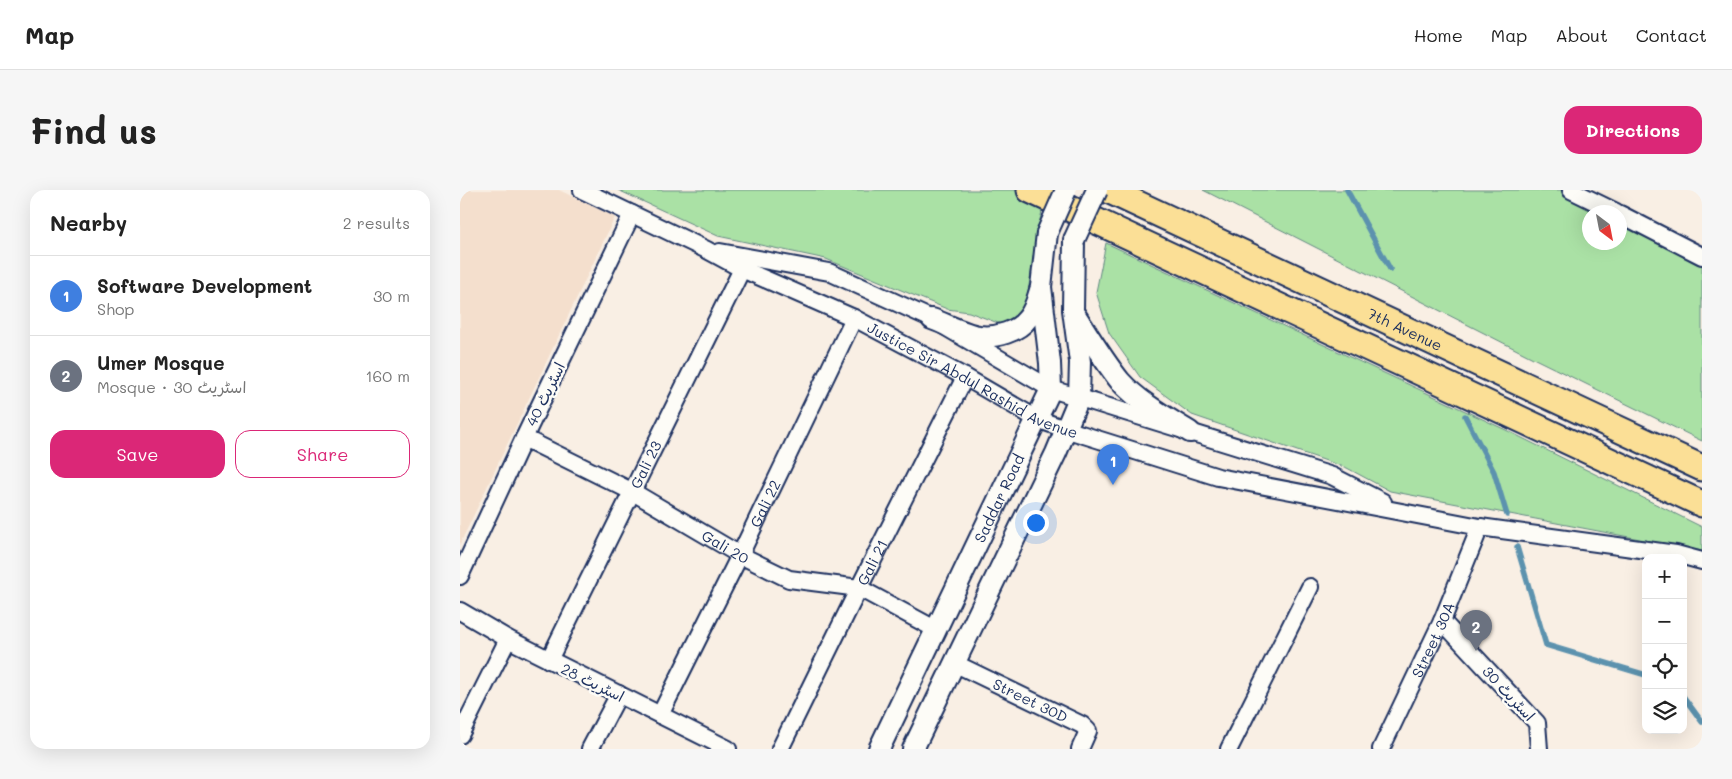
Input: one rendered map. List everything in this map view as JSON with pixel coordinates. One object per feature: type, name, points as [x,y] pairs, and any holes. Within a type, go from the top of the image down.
[{"type":"main road","points":[[1030,190],[1210,276],[1702,504]]},
{"type":"main road","name":"7th Avenue","points":[[1108,190],[1702,468]]},
{"type":"street","name":"Justice Sir Abdul Rashid Avenue","points":[[582,190],[707,250],[742,270],[854,318],[965,377],[1037,419],[1065,429],[1218,477],[1480,527],[1676,554],[1702,561]]},
{"type":"street","name":"Saddar Road","points":[[879,749],[1051,389],[1050,363],[1041,287],[1047,233],[1066,190]]},
{"type":"street","name":"Saddar Road","points":[[913,749],[1056,453],[1079,398],[1080,362],[1073,310],[1074,240],[1097,190]]},
{"type":"street","points":[[1571,190],[1602,205]]},
{"type":"street","name":"اسٹریٹ 40","points":[[460,576],[632,214]]},
{"type":"street","points":[[1627,218],[1702,256]]},
{"type":"street","name":"Justice Sir Abdul Rashid Avenue","points":[[707,250],[829,272],[932,320],[1051,389],[1332,476],[1398,510]]},
{"type":"street","name":"Gali 23","points":[[549,660],[742,270]]},
{"type":"street","points":[[932,320],[979,336],[1002,334],[1018,327],[1028,319],[1035,306],[1041,287]]},
{"type":"street","points":[[1073,310],[1121,382],[1153,409],[1190,432]]},
{"type":"street","name":"Gali 22","points":[[660,715],[740,556],[854,318]]},
{"type":"street","name":"Gali 21","points":[[780,749],[965,377]]},
{"type":"street","name":"Gali 20","points":[[524,438],[632,492],[740,556],[789,579],[859,588],[935,629]]},
{"type":"street","name":"Street 30A","points":[[1381,749],[1442,621],[1480,527]]},
{"type":"street","points":[[1230,749],[1310,587]]},
{"type":"street","name":"اسٹریٹ 28","points":[[460,611],[508,639],[727,749]]},
{"type":"street","name":"اسٹریٹ 30","points":[[1442,621],[1537,723],[1538,749]]},
{"type":"street","points":[[460,735],[508,639]]},
{"type":"street","name":"Street 30D","points":[[954,663],[1082,725],[1088,731],[1080,749]]},
{"type":"street","points":[[590,749],[619,694]]},
{"type":"shaded area","points":[[460,190],[559,190],[615,217],[460,544]]},
{"type":"green space","points":[[618,190],[1016,190],[1044,203],[1038,228],[1025,311],[1006,326],[969,312],[947,309],[826,259],[718,236]]},
{"type":"green space","points":[[1203,190],[1563,190],[1594,205],[1582,205],[1582,250],[1627,250],[1627,221],[1702,258],[1702,441],[1533,358]]},
{"type":"green space","points":[[1106,243],[1508,431],[1702,527],[1702,551],[1390,491],[1347,468],[1192,415],[1140,377],[1109,333],[1096,292]]},
{"type":"waterway","points":[[1347,190],[1390,269]]},
{"type":"waterway","points":[[1465,416],[1494,472],[1507,515]]},
{"type":"waterway","points":[[1517,547],[1546,645],[1642,674]]},
{"type":"waterway","points":[[1687,701],[1702,722]]},
{"type":"place","name":"Software Development","points":[[1113,485]]},
{"type":"place","name":"Umer Mosque","points":[[1476,651]]}]
